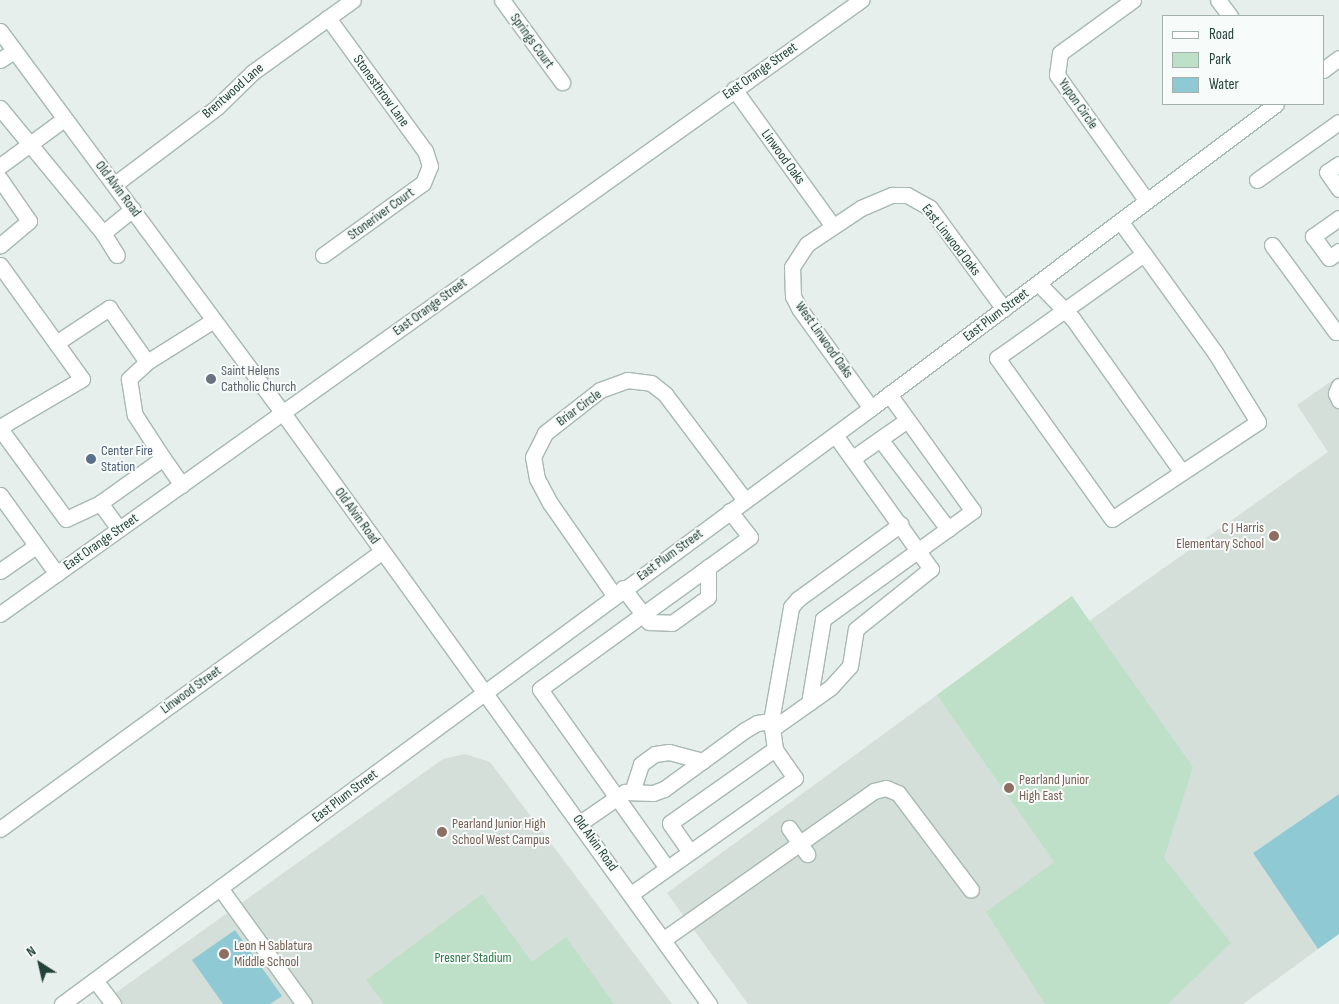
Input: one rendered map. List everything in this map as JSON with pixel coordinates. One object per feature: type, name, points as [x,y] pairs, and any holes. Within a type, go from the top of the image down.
[{"type":"street","name":"Brentwood Lane","points":[[114,184],[218,107],[253,72],[353,0]]},
{"type":"street","name":"Springs Court","points":[[502,0],[562,82]]},
{"type":"street","name":"East Orange Street","points":[[0,614],[861,0]]},
{"type":"street","name":"Yupon Circle","points":[[1133,0],[1060,53],[1057,75],[1146,200]]},
{"type":"street","points":[[1218,0],[1229,15]]},
{"type":"street","name":"Stonesthrow Lane","points":[[328,18],[425,151],[430,166]]},
{"type":"street","name":"Old Alvin Road","points":[[0,31],[283,413],[580,822],[709,1004]]},
{"type":"street","points":[[0,60],[14,51]]},
{"type":"street","points":[[1324,69],[1339,58]]},
{"type":"street","name":"Linwood Oaks","points":[[734,89],[832,225]]},
{"type":"street","name":"East Plum Street","points":[[62,1004],[619,591],[871,408],[1275,105]]},
{"type":"street","points":[[0,108],[103,233],[117,255]]},
{"type":"street","points":[[0,166],[64,119]]},
{"type":"street","points":[[1257,180],[1339,122]]},
{"type":"street","points":[[1339,164],[1327,172],[1339,188]]},
{"type":"street","name":"Stoneriver Court","points":[[323,255],[423,183],[430,166]]},
{"type":"street","points":[[0,179],[29,221],[0,244]]},
{"type":"street","name":"East Linwood Oaks","points":[[832,225],[892,195],[907,195],[919,200],[930,208],[1004,309]]},
{"type":"street","points":[[103,233],[133,209]]},
{"type":"street","points":[[1339,218],[1314,236],[1329,258],[1339,251]]},
{"type":"street","points":[[1120,221],[1144,254],[1216,354],[1258,422],[1112,519],[997,358],[1144,254]]},
{"type":"street","name":"West Linwood Oaks","points":[[832,225],[807,244],[797,257],[792,267],[790,284],[799,308],[871,408]]},
{"type":"street","points":[[1272,245],[1336,332],[1339,332]]},
{"type":"street","points":[[0,265],[82,379],[5,424],[1,430],[66,519],[100,503],[163,458]]},
{"type":"street","points":[[1038,283],[1063,311],[1073,319],[1182,471]]},
{"type":"street","points":[[56,343],[109,308],[148,362]]},
{"type":"street","points":[[182,485],[136,415],[129,379],[148,362],[214,320]]},
{"type":"street","name":"Briar Circle","points":[[642,614],[619,591],[550,503],[537,478],[533,457],[545,433],[600,390],[627,380],[651,383],[665,394],[745,500]]},
{"type":"street","points":[[1339,386],[1336,393],[1339,400]]},
{"type":"street","points":[[809,702],[824,620],[973,511],[889,394]]},
{"type":"street","points":[[853,458],[907,420]]},
{"type":"street","points":[[580,822],[616,796],[632,792],[653,793],[664,790],[756,723],[771,725],[831,687],[850,666],[856,629],[931,569],[901,524],[834,434]]},
{"type":"street","points":[[880,439],[948,529]]},
{"type":"street","points":[[0,495],[57,574]]},
{"type":"street","points":[[100,503],[120,529]]},
{"type":"street","points":[[667,868],[540,689],[750,537],[730,511]]},
{"type":"street","points":[[631,894],[795,778],[775,749],[771,725],[791,607],[901,524]]},
{"type":"street","points":[[0,572],[36,546]]},
{"type":"street","name":"Linwood Street","points":[[0,829],[382,551]]},
{"type":"street","points":[[642,614],[649,622],[664,624],[679,618],[708,597],[708,567]]},
{"type":"street","points":[[690,852],[670,823],[775,749]]},
{"type":"street","points":[[632,792],[641,764],[656,754],[669,752],[703,761]]},
{"type":"street","points":[[664,939],[803,848],[874,791],[886,788],[898,792],[971,890]]},
{"type":"street","points":[[788,828],[803,848]]},
{"type":"street","points":[[220,888],[304,1004]]},
{"type":"street","points":[[95,980],[113,1004]]},
{"type":"shaded area","name":"Pearland Junior High East","points":[[1339,376],[1339,794],[1253,853],[1318,949],[1243,1004],[748,1004],[667,893],[1072,596],[1089,621],[1328,452],[1297,405]]},
{"type":"shaded area","name":"Pearland Junior High School West Campus","points":[[465,754],[490,762],[672,1004],[100,1004],[443,759]]},
{"type":"green space","points":[[1072,596],[1193,767],[1164,858],[1231,943],[1168,1004],[1045,1004],[986,912],[1054,862],[937,695]]},
{"type":"green space","name":"Presner Stadium","points":[[482,894],[532,962],[566,937],[614,1004],[384,1004],[366,980]]},
{"type":"water","points":[[1339,794],[1339,934],[1318,949],[1253,853]]},
{"type":"water","points":[[235,930],[282,996],[270,1004],[223,1004],[192,960]]},
{"type":"place","name":"Saint Helens Catholic Church","points":[[211,379]]},
{"type":"place","name":"Center Fire Station","points":[[91,459]]},
{"type":"place","name":"C J Harris Elementary School","points":[[1274,536]]},
{"type":"place","name":"Pearland Junior High East","points":[[1009,788]]},
{"type":"place","name":"Pearland Junior High School West Campus","points":[[442,832]]},
{"type":"place","name":"Leon H Sablatura Middle School","points":[[224,954]]}]
